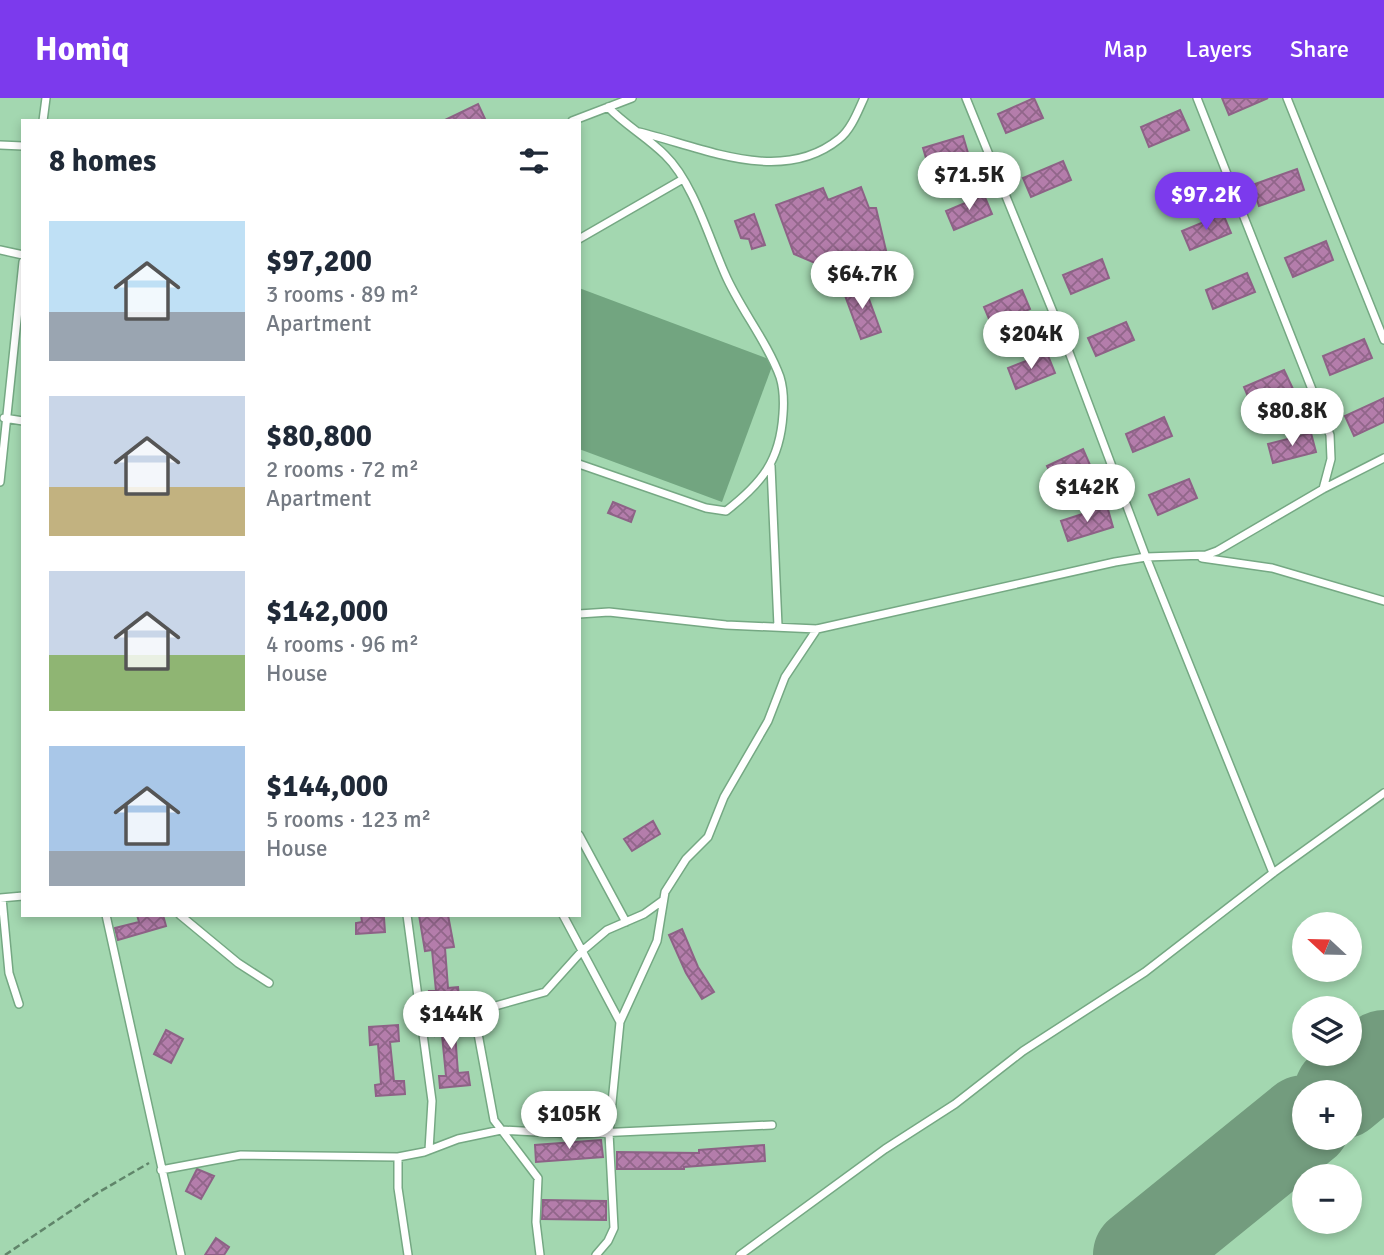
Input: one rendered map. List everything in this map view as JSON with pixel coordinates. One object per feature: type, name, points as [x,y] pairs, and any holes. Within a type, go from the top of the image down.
[{"type":"lane","points":[[43,119],[46,98]]},
{"type":"lane","points":[[577,119],[632,98]]},
{"type":"lane","points":[[635,131],[735,159],[766,163],[794,161],[841,138],[864,98]]},
{"type":"lane","points":[[966,98],[1066,344],[1146,557],[1273,873]]},
{"type":"lane","points":[[1197,98],[1330,435],[1331,459],[1323,489]]},
{"type":"lane","points":[[1287,98],[1384,340]]},
{"type":"lane","points":[[581,465],[706,508],[726,511],[748,494],[771,466],[781,439],[785,394],[779,376],[728,281],[683,179],[666,155],[608,107]]},
{"type":"lane","points":[[0,145],[21,146]]},
{"type":"lane","points":[[581,238],[683,179]]},
{"type":"lane","points":[[0,250],[21,255]]},
{"type":"lane","points":[[0,482],[4,418],[21,278]]},
{"type":"lane","points":[[4,418],[21,421]]},
{"type":"lane","points":[[1191,557],[1217,551],[1323,489],[1384,458]]},
{"type":"lane","points":[[771,466],[778,626]]},
{"type":"lane","points":[[581,614],[609,612],[726,625],[817,629],[1010,583],[1146,557],[1191,557],[1272,568],[1384,601]]},
{"type":"lane","points":[[596,1255],[608,1241],[614,1228],[609,1133],[620,1022],[657,942],[662,901],[686,859],[708,837],[724,797],[768,721],[785,677],[817,629]]},
{"type":"lane","points":[[740,1255],[885,1149],[955,1104],[1023,1051],[1145,972],[1273,873],[1384,793]]},
{"type":"lane","points":[[581,839],[626,922]]},
{"type":"lane","points":[[19,1004],[9,973],[1,898],[21,896]]},
{"type":"lane","points":[[420,1010],[474,1012],[545,992],[581,952],[607,930],[662,901]]},
{"type":"lane","points":[[106,917],[181,1255]]},
{"type":"lane","points":[[182,917],[230,957],[269,983]]},
{"type":"lane","points":[[407,917],[432,1101],[429,1150]]},
{"type":"lane","points":[[564,917],[620,1022]]},
{"type":"lane","points":[[474,1012],[488,1101],[496,1125],[538,1178],[536,1222],[540,1255]]},
{"type":"lane","points":[[161,1170],[241,1155],[398,1157],[429,1150],[458,1139],[501,1130],[609,1133],[772,1125]]},
{"type":"lane","points":[[398,1157],[398,1188],[408,1255]]},
{"type":"path","points":[[5,1255],[99,1192],[158,1158]]},
{"type":"green space","points":[[581,289],[774,361],[722,502],[581,450]]},
{"type":"building","points":[[1034,98],[1043,118],[1006,133],[998,114]]},
{"type":"building","points":[[1222,98],[1268,98],[1229,115]]},
{"type":"building","points":[[478,104],[485,119],[447,119]]},
{"type":"building","points":[[1180,110],[1189,130],[1149,147],[1141,127]]},
{"type":"building","points":[[963,136],[968,153],[928,165],[923,148]]},
{"type":"building","points":[[1063,161],[1071,180],[1031,197],[1023,178]]},
{"type":"building","points":[[1297,169],[1304,190],[1259,206],[1252,185]]},
{"type":"building","points":[[861,187],[869,208],[876,208],[888,259],[864,266],[853,253],[822,266],[794,254],[776,205],[823,188],[828,200]]},
{"type":"building","points":[[984,195],[992,214],[954,230],[946,211]]},
{"type":"building","points":[[754,214],[765,245],[752,249],[749,239],[741,238],[735,221]]},
{"type":"building","points":[[1223,214],[1231,233],[1190,250],[1182,231]]},
{"type":"building","points":[[1326,241],[1333,260],[1293,277],[1285,258]]},
{"type":"building","points":[[1102,259],[1109,278],[1071,294],[1063,275]]},
{"type":"building","points":[[1247,273],[1255,292],[1213,309],[1206,290]]},
{"type":"building","points":[[863,283],[881,332],[861,339],[843,290]]},
{"type":"building","points":[[1022,290],[1030,309],[992,326],[984,307]]},
{"type":"building","points":[[1126,322],[1134,340],[1096,356],[1088,338]]},
{"type":"building","points":[[1364,339],[1372,358],[1330,375],[1323,356]]},
{"type":"building","points":[[1047,353],[1055,373],[1016,389],[1008,368]]},
{"type":"building","points":[[1284,370],[1293,389],[1252,406],[1244,387]]},
{"type":"building","points":[[1384,398],[1384,422],[1354,436],[1345,416]]},
{"type":"building","points":[[1164,417],[1172,436],[1133,452],[1126,434]]},
{"type":"building","points":[[1311,433],[1316,452],[1273,463],[1268,444]]},
{"type":"building","points":[[1083,449],[1090,465],[1055,482],[1047,466]]},
{"type":"building","points":[[1189,479],[1197,498],[1158,515],[1149,495]]},
{"type":"building","points":[[613,502],[635,511],[631,522],[608,513]]},
{"type":"building","points":[[1107,506],[1113,527],[1068,541],[1061,521]]},
{"type":"building","points":[[653,821],[660,834],[632,851],[624,839]]},
{"type":"building","points":[[138,917],[164,917],[166,926],[118,940],[115,928],[139,922]]},
{"type":"building","points":[[361,917],[384,918],[385,932],[356,934],[356,923],[362,922]]},
{"type":"building","points":[[419,917],[448,917],[454,947],[445,948],[448,988],[458,987],[460,1006],[430,1003],[429,991],[436,991],[432,950],[425,951]]},
{"type":"building","points":[[682,929],[698,967],[714,992],[702,999],[686,973],[669,935]]},
{"type":"building","points":[[434,1017],[463,1018],[464,1032],[455,1033],[458,1073],[468,1072],[470,1085],[440,1088],[439,1076],[446,1076],[442,1035],[435,1036]]},
{"type":"building","points":[[398,1025],[399,1041],[390,1042],[394,1081],[404,1081],[405,1094],[376,1096],[375,1085],[381,1084],[378,1044],[370,1045],[369,1027]]},
{"type":"building","points":[[166,1030],[183,1039],[171,1063],[154,1054]]},
{"type":"building","points":[[601,1140],[603,1157],[536,1162],[535,1145]]},
{"type":"building","points":[[764,1145],[765,1161],[684,1169],[617,1169],[617,1152],[699,1153],[699,1150]]},
{"type":"building","points":[[197,1169],[214,1176],[201,1199],[186,1191]]},
{"type":"building","points":[[543,1200],[606,1201],[606,1220],[542,1219]]},
{"type":"building","points":[[216,1238],[229,1247],[224,1255],[205,1255]]},
{"type":"runway","points":[[1356,1080],[1384,1057]]},
{"type":"runway","points":[[1140,1255],[1292,1132]]}]
